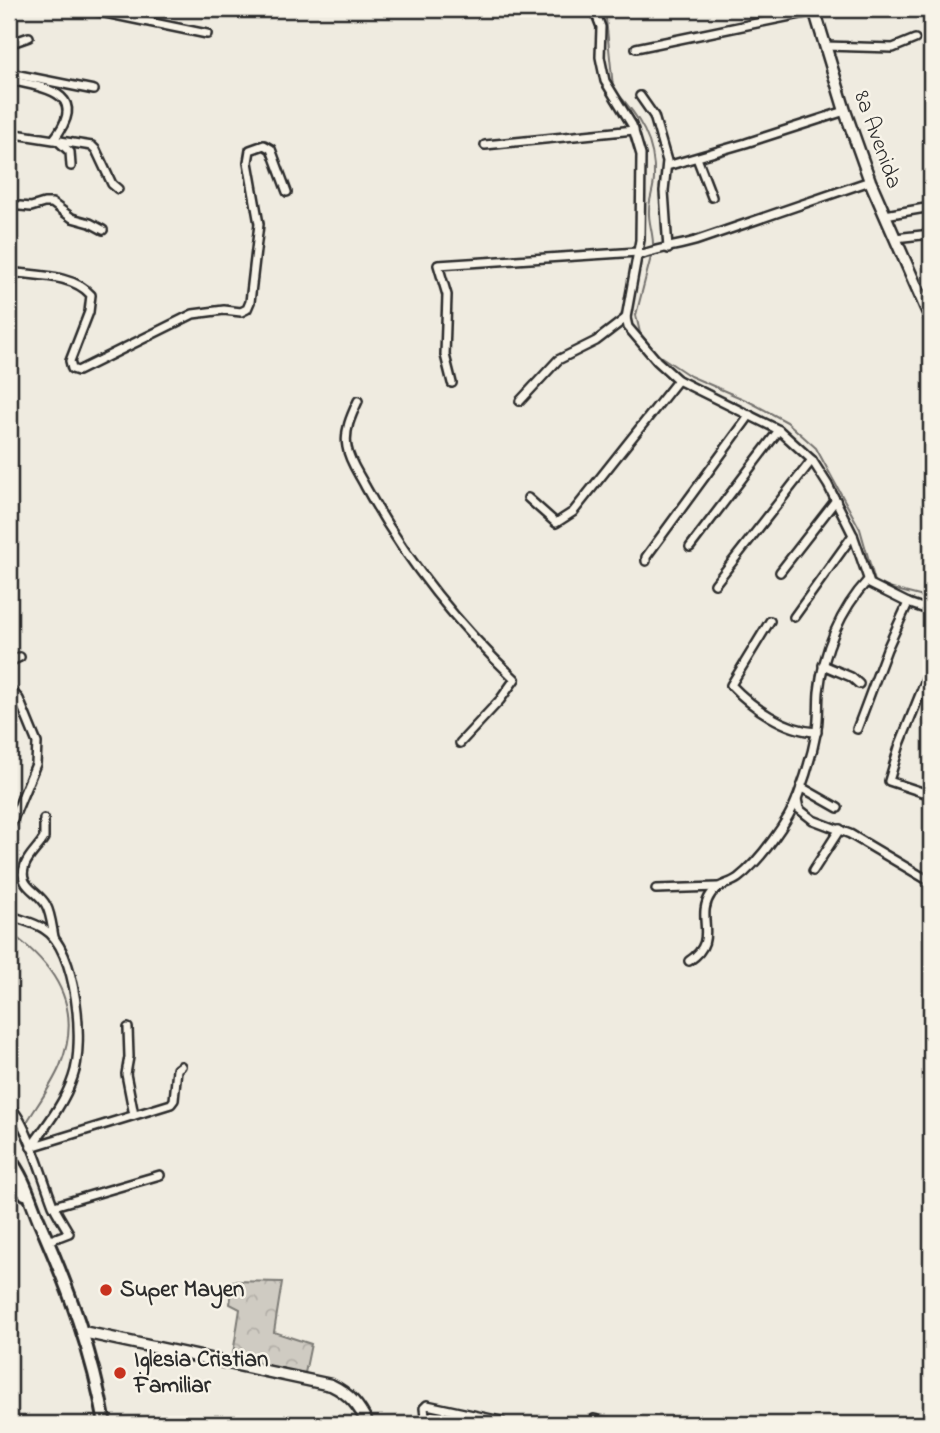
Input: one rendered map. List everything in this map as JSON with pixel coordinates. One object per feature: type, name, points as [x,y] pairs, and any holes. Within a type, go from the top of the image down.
[{"type":"main road","points":[[11,1169],[25,1183],[83,1332],[105,1424]]},
{"type":"street","points":[[86,9],[207,34]]},
{"type":"street","points":[[594,9],[601,27],[600,57],[605,81],[634,130],[641,155],[641,253],[626,318],[628,327],[678,380],[779,430],[813,460],[853,535],[868,580],[874,586],[908,603],[931,611]]},
{"type":"street","points":[[636,48],[814,10]]},
{"type":"street","name":"8a Avenida","points":[[814,10],[870,181],[931,320]]},
{"type":"street","points":[[9,44],[29,37]]},
{"type":"street","points":[[825,46],[893,48],[915,39]]},
{"type":"street","points":[[9,73],[94,90]]},
{"type":"street","points":[[9,80],[64,97],[69,108],[68,119],[54,139]]},
{"type":"street","points":[[640,96],[654,116],[667,166],[664,191],[666,249]]},
{"type":"street","points":[[667,166],[845,111]]},
{"type":"street","points":[[485,145],[634,130]]},
{"type":"street","points":[[9,134],[92,145],[112,184],[118,190]]},
{"type":"street","points":[[54,139],[70,152],[71,166]]},
{"type":"street","points":[[9,272],[72,281],[85,287],[91,295],[89,312],[70,361],[72,369],[78,371],[193,314],[224,310],[241,312],[247,309],[251,298],[259,224],[247,160],[250,150],[264,145],[271,149],[287,192]]},
{"type":"street","points":[[697,158],[712,197]]},
{"type":"street","points":[[452,383],[445,352],[447,295],[438,265],[641,253],[666,249],[870,181]]},
{"type":"street","points":[[9,205],[30,207],[52,203],[72,218],[103,230]]},
{"type":"street","points":[[885,215],[931,207]]},
{"type":"street","points":[[895,238],[931,234]]},
{"type":"street","points":[[520,401],[558,360],[596,341],[626,318]]},
{"type":"street","points":[[528,498],[556,523],[573,512],[678,380]]},
{"type":"street","points":[[358,401],[346,433],[347,448],[369,493],[411,559],[466,632],[514,679],[500,701],[460,743]]},
{"type":"street","points":[[646,561],[660,536],[750,415]]},
{"type":"street","points":[[690,547],[779,430]]},
{"type":"street","points":[[715,584],[745,550],[813,460]]},
{"type":"street","points":[[780,572],[836,500]]},
{"type":"street","points":[[794,617],[853,535]]},
{"type":"street","points":[[689,961],[705,945],[707,902],[713,891],[739,877],[759,858],[797,798],[817,733],[823,665],[830,643],[842,619],[868,580]]},
{"type":"street","points":[[857,729],[887,649],[908,603]]},
{"type":"street","points":[[771,621],[731,685],[748,701],[776,719],[799,730],[817,733]]},
{"type":"street","points":[[9,662],[20,657]]},
{"type":"street","points":[[823,665],[851,677],[859,684]]},
{"type":"street","points":[[931,667],[900,744],[889,781],[931,794]]},
{"type":"street","points":[[9,688],[19,699],[37,743],[36,764],[9,828]]},
{"type":"street","points":[[801,787],[838,808]]},
{"type":"street","points":[[797,798],[798,807],[813,820],[840,829],[929,879]]},
{"type":"street","points":[[31,1147],[66,1094],[78,1059],[73,982],[66,958],[54,937],[45,902],[31,891],[23,876],[24,866],[44,838],[44,820]]},
{"type":"street","points":[[813,871],[840,829]]},
{"type":"street","points":[[656,888],[722,886]]},
{"type":"street","points":[[9,915],[45,929],[54,937]]},
{"type":"street","points":[[128,1028],[126,1074],[134,1115]]},
{"type":"street","points":[[31,1147],[173,1102],[177,1069],[181,1066]]},
{"type":"street","points":[[9,1107],[18,1116],[54,1206],[69,1233],[48,1241]]},
{"type":"street","points":[[54,1206],[160,1175]]},
{"type":"street","points":[[83,1332],[331,1385],[349,1395],[368,1424]]},
{"type":"street","points":[[426,1424],[424,1408],[427,1405],[501,1421]]},
{"type":"street","points":[[594,1419],[617,1424]]},
{"type":"green space","points":[[233,1281],[282,1282],[274,1332],[311,1344],[305,1373],[232,1360],[240,1309],[230,1304]]},
{"type":"waterway","points":[[605,9],[613,87]]},
{"type":"waterway","points":[[615,91],[632,110],[644,130],[652,153],[654,178],[649,215],[653,248]]},
{"type":"waterway","points":[[652,253],[636,315],[640,333],[657,354],[690,376],[748,401],[787,422],[816,448],[860,529],[876,585]]},
{"type":"waterway","points":[[881,586],[931,599]]},
{"type":"waterway","points":[[9,744],[9,771]]},
{"type":"waterway","points":[[9,932],[26,945],[52,974],[67,1007],[69,1025],[67,1045],[60,1066],[27,1122]]},
{"type":"waterway","points":[[9,1149],[20,1131]]},
{"type":"waterway","points":[[9,1280],[9,1315]]},
{"type":"place","name":"Super Mayen","points":[[106,1290]]},
{"type":"place","name":"Iglesia Cristian Familiar","points":[[120,1373]]}]
